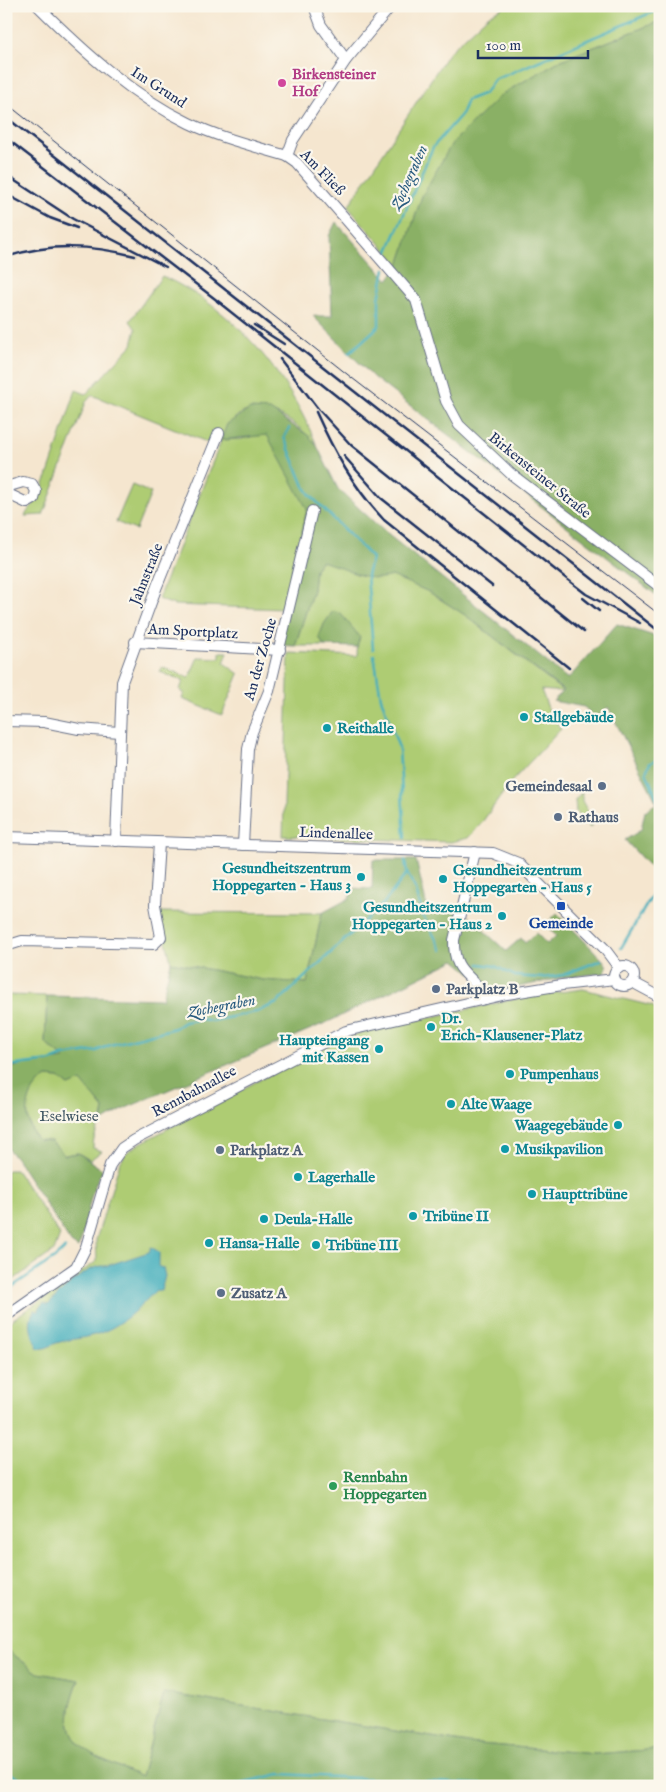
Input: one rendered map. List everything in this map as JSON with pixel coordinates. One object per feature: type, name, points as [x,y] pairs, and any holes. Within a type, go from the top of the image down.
[{"type":"street","name":"Im Grund","points":[[38,6],[100,64],[159,106],[206,131],[287,156]]},
{"type":"street","points":[[314,6],[321,25],[346,60]]},
{"type":"street","name":"Am Fließ","points":[[380,257],[306,172],[287,156],[294,140],[346,60],[391,6]]},
{"type":"street","name":"Birkensteiner Straße","points":[[380,257],[416,300],[446,401],[459,425],[511,474],[660,588]]},
{"type":"street","name":"Jahnstraße","points":[[116,841],[122,682],[219,432]]},
{"type":"street","points":[[6,487],[26,481],[32,484],[36,491],[34,499],[27,503],[6,493]]},
{"type":"street","name":"An der Zoche","points":[[243,845],[248,749],[252,732],[269,691],[312,511]]},
{"type":"street","name":"Am Sportplatz","points":[[136,642],[280,650]]},
{"type":"street","points":[[6,721],[44,722],[78,729],[119,732]]},
{"type":"street","name":"Lindenallee","points":[[6,837],[475,852],[502,855],[518,863],[604,948],[619,968],[626,967],[632,970],[634,975],[632,982],[628,986],[621,986],[615,979]]},
{"type":"street","points":[[6,946],[22,942],[154,944],[161,937],[155,906],[159,843]]},
{"type":"street","points":[[475,852],[454,940],[454,954],[459,968],[481,990],[484,999]]},
{"type":"street","points":[[615,979],[615,972],[619,968]]},
{"type":"street","name":"Rennbahnallee","points":[[6,1316],[76,1267],[86,1247],[110,1164],[122,1148],[134,1140],[341,1032],[484,999],[562,985],[615,979]]},
{"type":"street","name":"Lindenallee","points":[[632,982],[660,997]]},
{"type":"green space","points":[[506,6],[660,6],[660,21],[559,61],[502,94],[422,196],[399,265],[348,207],[449,52],[489,15]]},
{"type":"green space","points":[[660,21],[660,598],[373,377],[313,316],[332,316],[329,236],[336,222],[388,280],[399,265],[422,196],[452,143],[502,94],[559,61]]},
{"type":"green space","points":[[162,276],[213,306],[256,346],[291,394],[317,446],[294,424],[281,416],[267,411],[253,410],[241,414],[230,423],[222,440],[242,439],[270,432],[308,509],[305,527],[297,544],[284,609],[174,605],[158,599],[221,441],[209,443],[92,395],[86,402],[43,515],[25,516],[41,493],[76,390],[86,394],[132,345],[136,329],[130,321]]},
{"type":"green space","points":[[250,409],[270,410],[309,436],[317,446],[338,489],[386,533],[568,679],[617,624],[660,638],[660,878],[625,840],[641,830],[645,811],[657,803],[608,707],[596,718],[584,707],[553,701],[564,691],[465,615],[429,592],[392,576],[374,578],[356,574],[321,561],[315,569],[313,590],[295,646],[276,645],[307,509],[267,435],[221,440],[227,424]]},
{"type":"green space","points":[[132,485],[151,493],[136,530],[116,522]]},
{"type":"green space","points":[[359,559],[429,592],[465,615],[564,692],[541,690],[550,713],[561,729],[511,782],[480,825],[468,838],[451,842],[283,836],[289,653],[357,656],[358,634],[319,637],[324,646],[295,646],[313,590],[315,569],[321,561],[339,565],[359,575]]},
{"type":"green space","points":[[333,611],[341,614],[360,637],[357,647],[324,646],[319,637],[324,624]]},
{"type":"green space","points":[[220,652],[228,652],[224,663],[239,674],[222,715],[182,699],[184,693],[180,690],[183,681],[160,672],[162,667],[189,678],[198,657],[220,658]]},
{"type":"green space","points":[[582,792],[582,801],[593,820],[590,828],[576,812],[575,800]]},
{"type":"green space","points":[[373,860],[416,860],[428,912],[465,913],[506,951],[521,938],[525,943],[536,933],[547,944],[556,936],[545,925],[557,913],[603,960],[607,966],[605,973],[566,977],[494,992],[455,960],[330,1021],[126,1108],[102,1122],[104,1109],[81,1081],[69,1086],[59,1078],[47,1077],[39,1083],[30,1098],[28,1115],[29,1124],[33,1132],[38,1140],[51,1141],[65,1155],[78,1153],[103,1170],[94,1188],[78,1248],[71,1243],[16,1158],[6,1147],[6,1070],[22,1064],[65,1059],[45,1043],[47,996],[162,999],[171,962],[263,980],[307,983],[322,913],[350,898],[350,888],[372,889]]},
{"type":"green space","points":[[159,912],[322,913],[307,983],[263,980],[171,962]]},
{"type":"green space","name":"Rennbahn Hoppegarten","points":[[583,989],[652,1006],[660,1012],[660,1749],[595,1754],[468,1743],[164,1693],[141,1777],[91,1753],[80,1745],[72,1734],[69,1721],[71,1703],[79,1680],[38,1673],[6,1649],[6,1324],[97,1261],[96,1240],[119,1165],[126,1153],[137,1145],[314,1051],[366,1031],[530,996]]},
{"type":"green space","points":[[6,995],[47,996],[45,1043],[65,1059],[22,1064],[6,1070]]},
{"type":"green space","name":"Eselwiese","points":[[47,1077],[59,1078],[69,1086],[81,1080],[104,1109],[94,1138],[93,1148],[102,1151],[90,1160],[78,1153],[65,1155],[51,1141],[38,1140],[33,1132],[27,1115],[29,1098],[39,1083]]},
{"type":"green space","points":[[16,1170],[60,1235],[54,1251],[6,1285],[6,1171]]},
{"type":"green space","points":[[6,1649],[38,1673],[79,1680],[71,1703],[69,1720],[72,1734],[91,1753],[141,1777],[164,1693],[468,1743],[595,1754],[660,1749],[660,1786],[6,1786]]},
{"type":"water","points":[[151,1247],[159,1252],[159,1267],[163,1268],[165,1276],[161,1291],[156,1290],[127,1318],[110,1329],[90,1336],[38,1348],[30,1324],[35,1309],[38,1312],[41,1305],[44,1303],[48,1305],[75,1280],[91,1269],[149,1252]]},
{"type":"waterway","name":"Zochegraben","points":[[386,262],[388,251],[433,147],[461,115],[467,100],[485,93],[494,80],[660,9]]},
{"type":"waterway","name":"Zochegraben","points":[[349,353],[379,326],[379,299],[385,269]]},
{"type":"waterway","name":"Zochegraben","points":[[289,428],[284,437],[304,486],[311,496],[372,558],[367,575],[373,649]]},
{"type":"waterway","name":"Zochegraben","points":[[374,655],[381,698],[399,748],[405,838]]},
{"type":"waterway","points":[[660,758],[650,763],[646,772],[660,806]]},
{"type":"waterway","name":"Zochegraben","points":[[6,1066],[51,1061],[63,1056],[96,1051],[110,1045],[175,1028],[184,1022],[202,1019],[212,1021],[256,1012],[277,1003],[384,903],[407,873],[405,860]]},
{"type":"waterway","points":[[407,873],[416,890],[423,916],[442,950]]},
{"type":"waterway","points":[[621,948],[660,882]]},
{"type":"waterway","points":[[479,964],[495,966],[515,976],[542,978],[563,975],[601,960]]},
{"type":"waterway","points":[[6,1291],[56,1257],[65,1248]]},
{"type":"waterway","points":[[6,1771],[32,1786]]},
{"type":"waterway","points":[[228,1786],[280,1774],[508,1786]]},
{"type":"waterway","points":[[607,1786],[660,1783]]},
{"type":"tram line","points":[[6,103],[352,378],[660,615]]},
{"type":"railway","points":[[6,117],[660,632]]},
{"type":"railway","points":[[6,138],[223,305]]},
{"type":"railway","points":[[6,175],[73,219],[166,267]]},
{"type":"railway","points":[[6,194],[50,218],[77,228]]},
{"type":"railway","points":[[6,257],[39,249],[70,247],[119,252],[135,256]]},
{"type":"railway","points":[[217,301],[586,594],[640,623]]},
{"type":"railway","points":[[254,325],[284,344]]},
{"type":"railway","points":[[280,359],[319,410],[351,445],[584,632]]},
{"type":"railway","points":[[316,412],[330,441],[354,482],[384,520],[569,668]]},
{"type":"railway","points":[[344,456],[381,498],[492,586]]},
{"type":"railway","points":[[583,598],[599,611]]},
{"type":"place","name":"Birkensteiner Hof","points":[[282,83]]},
{"type":"place","name":"Stallgebäude","points":[[524,717]]},
{"type":"place","name":"Reithalle","points":[[327,728]]},
{"type":"place","name":"Gemeindesaal","points":[[602,786]]},
{"type":"place","name":"Rathaus","points":[[558,817]]},
{"type":"place","name":"Gesundheitszentrum Hoppegarten - Haus 3","points":[[361,877]]},
{"type":"place","name":"Gesundheitszentrum Hoppegarten - Haus 5","points":[[443,879]]},
{"type":"place","name":"Gemeinde","points":[[561,906]]},
{"type":"place","name":"Gesundheitszentrum Hoppegarten - Haus 2","points":[[502,916]]},
{"type":"place","name":"Parkplatz B","points":[[436,989]]},
{"type":"place","name":"Dr. Erich-Klausener-Platz","points":[[431,1027]]},
{"type":"place","name":"Haupteingang mit Kassen","points":[[379,1049]]},
{"type":"place","name":"Pumpenhaus","points":[[510,1074]]},
{"type":"place","name":"Alte Waage","points":[[451,1104]]},
{"type":"place","name":"Waagegebäude","points":[[618,1125]]},
{"type":"place","name":"Musikpavilion","points":[[505,1149]]},
{"type":"place","name":"Parkplatz A","points":[[220,1150]]},
{"type":"place","name":"Lagerhalle","points":[[298,1177]]},
{"type":"place","name":"Haupttribüne","points":[[532,1194]]},
{"type":"place","name":"Tribüne II","points":[[413,1216]]},
{"type":"place","name":"Deula-Halle","points":[[264,1219]]},
{"type":"place","name":"Hansa-Halle","points":[[209,1243]]},
{"type":"place","name":"Tribüne III","points":[[316,1245]]},
{"type":"place","name":"Zusatz A","points":[[221,1293]]},
{"type":"place","name":"Rennbahn Hoppegarten","points":[[333,1486]]}]
